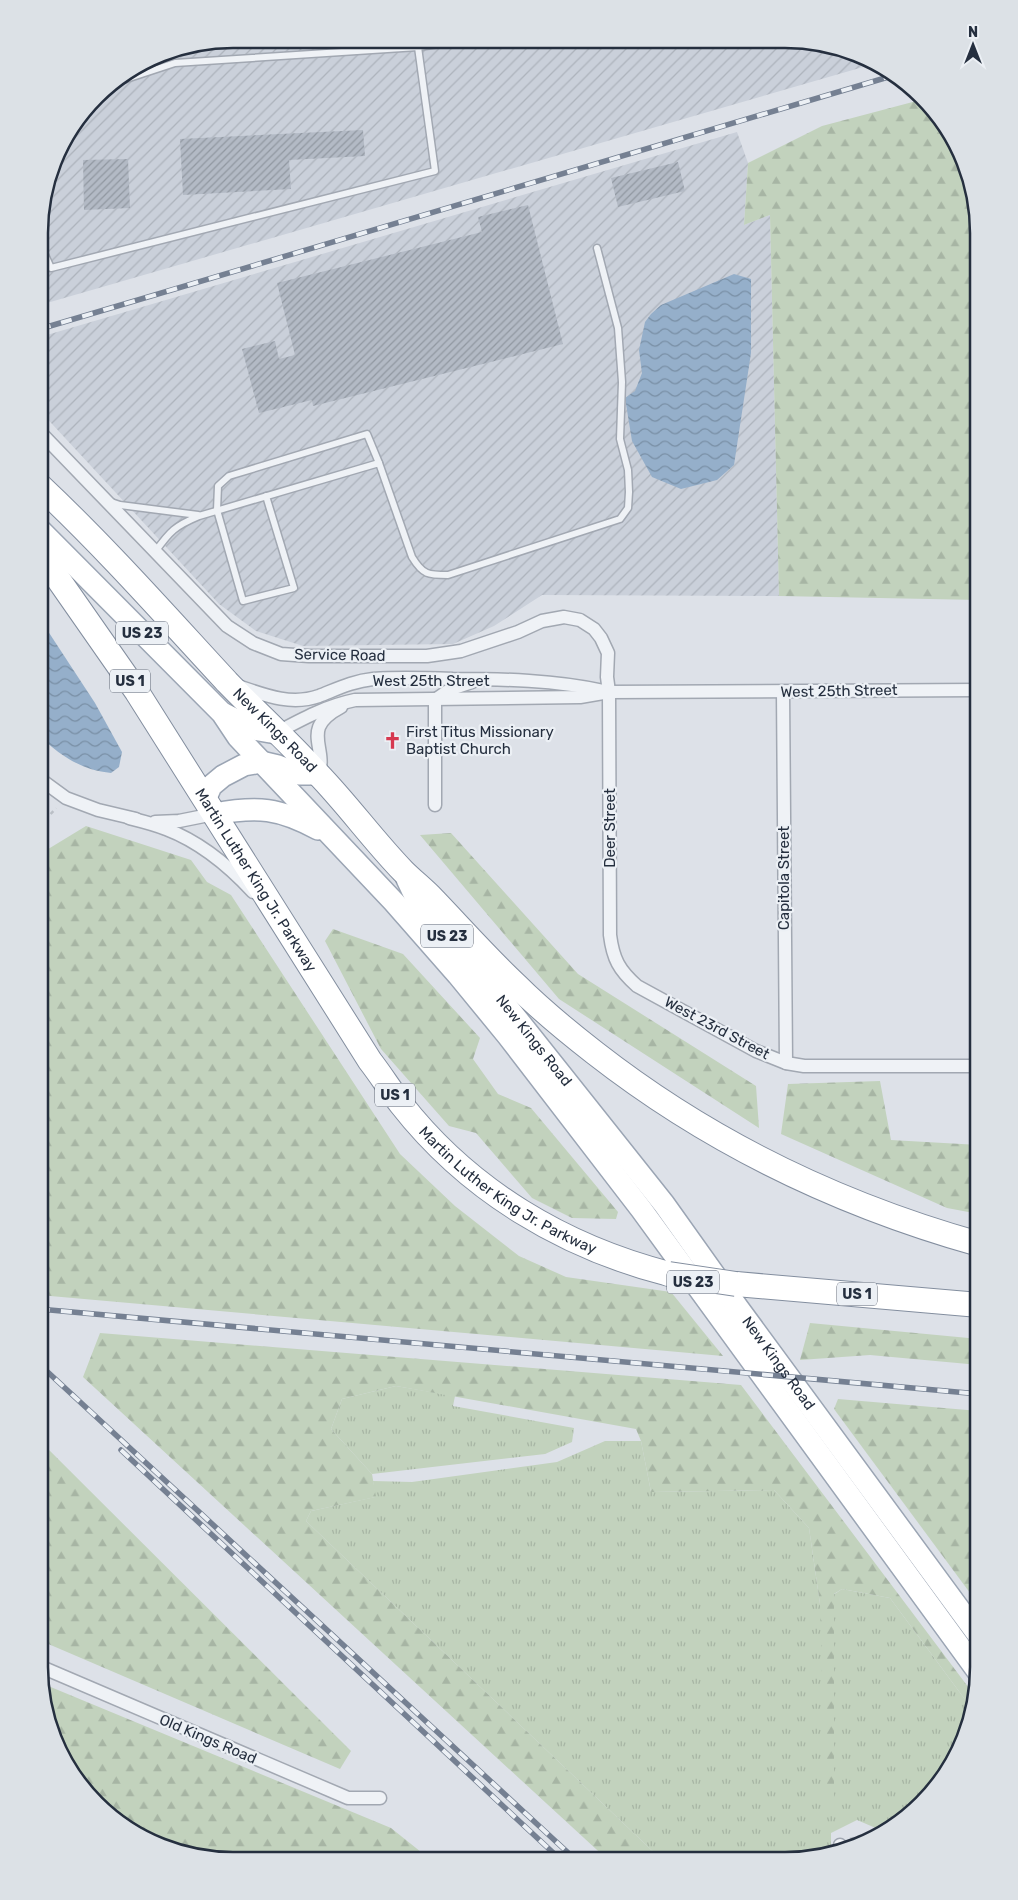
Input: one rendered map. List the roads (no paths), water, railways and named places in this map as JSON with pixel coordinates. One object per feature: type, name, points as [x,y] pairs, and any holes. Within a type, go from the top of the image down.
[{"type":"highway","name":"New Kings Road","points":[[48,494],[276,733],[319,774],[404,873]]},
{"type":"highway","name":"Martin Luther King Jr. Parkway","points":[[48,564],[137,692],[370,1061],[402,1105],[457,1164],[483,1187],[546,1227],[607,1256],[669,1274],[736,1284],[971,1304]]},
{"type":"highway","points":[[404,873],[427,893],[514,984],[553,1019],[597,1055],[720,1138],[811,1184],[888,1215],[971,1241]]},
{"type":"main road","name":"New Kings Road","points":[[48,538],[222,713],[238,738],[332,837],[664,1204],[971,1625]]},
{"type":"main road","points":[[222,713],[254,729],[276,733]]},
{"type":"main road","points":[[319,774],[299,774],[261,762],[244,764],[223,776],[211,786],[210,807],[263,809],[282,813],[306,822],[332,837]]},
{"type":"main road","name":"New Kings Road","points":[[404,873],[415,896],[497,994],[571,1101],[641,1209],[971,1662]]},
{"type":"street","name":"Service Road","points":[[48,440],[227,626],[253,643],[281,654],[309,656],[427,656],[461,651],[518,632],[542,621],[564,617],[580,620],[594,629],[608,653],[607,677],[609,692]]},
{"type":"street","name":"West 25th Street","points":[[228,683],[268,697],[283,700],[299,700],[317,696],[340,686],[373,679],[482,679],[579,685],[609,692]]},
{"type":"street","points":[[435,805],[434,700],[452,689],[482,679]]},
{"type":"street","name":"West 25th Street","points":[[276,733],[313,713],[335,704],[355,700],[580,697],[609,692],[971,690]]},
{"type":"street","name":"Deer Street","points":[[609,692],[610,935],[612,950],[617,964]]},
{"type":"street","name":"Capitola Street","points":[[783,692],[786,1063]]},
{"type":"street","points":[[319,774],[321,766],[317,742],[319,726],[330,713],[355,700]]},
{"type":"street","points":[[48,786],[66,798],[98,810],[165,828],[193,841],[219,860],[245,884],[287,929]]},
{"type":"street","points":[[129,818],[156,822],[179,821],[210,807]]},
{"type":"street","name":"West 23rd Street","points":[[617,964],[637,986],[756,1051],[786,1063],[804,1066],[971,1066]]},
{"type":"street","points":[[822,1457],[832,1437]]},
{"type":"street","name":"Old Kings Road","points":[[48,1670],[348,1798],[380,1798]]},
{"type":"lane","points":[[133,77],[175,63],[403,48]]},
{"type":"lane","points":[[48,261],[51,268],[435,171],[418,48]]},
{"type":"lane","points":[[266,496],[294,588],[243,601],[217,510],[218,486],[228,476],[368,434],[412,557],[419,569],[430,575],[448,575],[620,519],[628,508],[629,492],[628,470],[620,439],[622,382],[618,328],[597,248]]},
{"type":"lane","points":[[155,553],[168,533],[181,524],[199,516],[379,463]]},
{"type":"lane","points":[[104,498],[120,505],[199,516]]},
{"type":"water","points":[[734,274],[751,279],[751,353],[734,465],[717,480],[681,489],[652,477],[632,441],[625,398],[635,391],[642,373],[639,350],[645,322],[651,314],[661,305]]},
{"type":"water","points":[[48,631],[95,703],[122,752],[119,767],[111,773],[90,769],[72,761],[48,743]]},
{"type":"railway","points":[[48,327],[886,78]]},
{"type":"railway","points":[[48,1310],[971,1393]]},
{"type":"railway","points":[[48,1372],[567,1852]]},
{"type":"railway","points":[[121,1450],[552,1852]]},
{"type":"place","name":"First Titus Missionary Baptist Church","points":[[392,741]]}]
